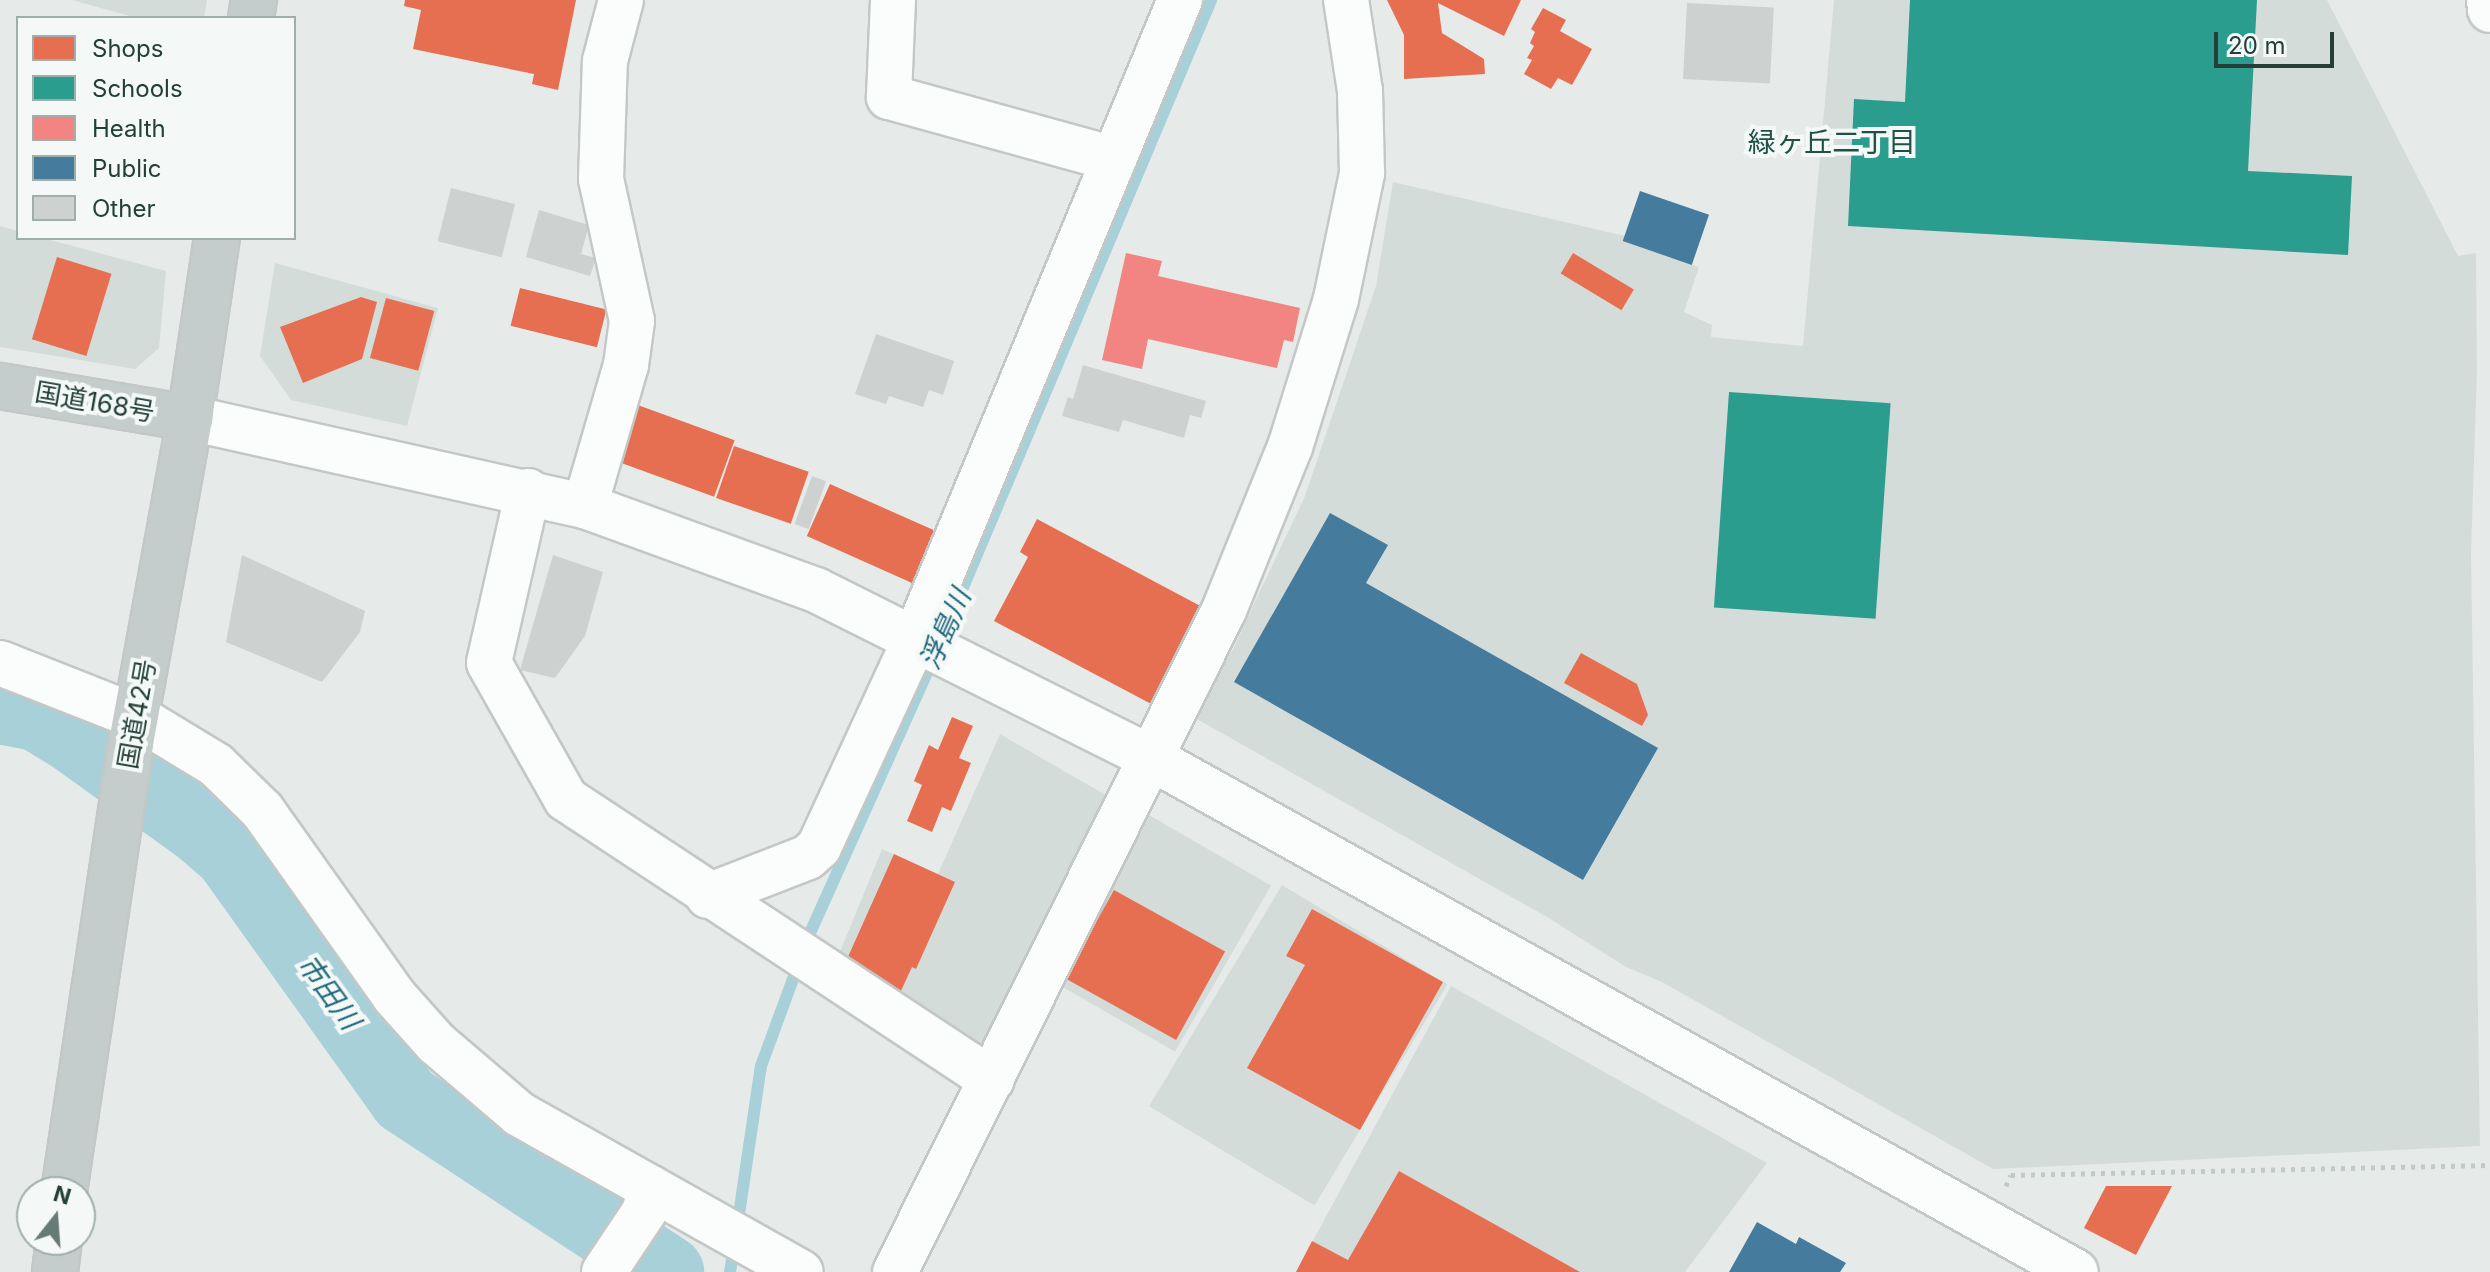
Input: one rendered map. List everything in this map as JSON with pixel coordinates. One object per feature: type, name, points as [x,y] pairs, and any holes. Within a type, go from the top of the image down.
[{"type":"highway","name":"国道42号","points":[[66,1176],[122,804],[190,418],[217,240]]},
{"type":"highway","name":"国道168号","points":[[0,386],[190,418]]},
{"type":"street","points":[[585,506],[626,365],[632,321],[601,179],[605,61],[621,0]]},
{"type":"street","points":[[893,0],[889,97],[1114,159]]},
{"type":"street","points":[[708,896],[808,857],[819,847],[915,639],[1180,0]]},
{"type":"street","points":[[895,1272],[1224,610],[1290,447],[1336,299],[1362,173],[1360,91],[1346,0]]},
{"type":"street","points":[[2489,0],[2490,10]]},
{"type":"street","points":[[190,418],[528,491],[585,506],[757,566],[915,639],[1149,757],[2076,1272]]},
{"type":"street","points":[[528,491],[489,663],[495,679],[566,799],[708,896],[992,1080]]},
{"type":"street","points":[[0,663],[134,730],[216,765],[262,810],[394,996],[436,1043],[519,1114],[648,1200],[801,1272]]},
{"type":"street","points":[[604,1272],[648,1200]]},
{"type":"path","points":[[1988,1223],[2011,1175],[2490,1165]]},
{"type":"shaded area","points":[[72,0],[207,0],[204,16],[130,16]]},
{"type":"shaded area","points":[[1834,0],[2327,0],[2458,256],[2476,253],[2477,370],[2471,553],[2480,1146],[1993,1169],[1662,982],[1626,967],[1547,917],[1188,714],[1232,651],[1305,496],[1376,286],[1393,182],[1625,236],[1624,241],[1699,267],[1684,312],[1712,325],[1711,337],[1803,346]]},
{"type":"shaded area","points":[[0,226],[16,230],[16,240],[50,240],[166,271],[159,348],[135,369],[0,347]]},
{"type":"shaded area","points":[[275,263],[438,308],[407,426],[291,400],[260,356]]},
{"type":"shaded area","points":[[1000,734],[1109,797],[988,1053],[835,964],[882,849],[938,874]]},
{"type":"shaded area","points":[[1142,811],[1271,886],[1175,1052],[1046,977]]},
{"type":"shaded area","points":[[1282,885],[1447,984],[1315,1206],[1149,1106]]},
{"type":"shaded area","points":[[1451,986],[1767,1163],[1685,1272],[1296,1272]]},
{"type":"building: Shops","points":[[405,0],[576,0],[558,90],[532,84],[534,74],[413,49],[421,10],[404,6]]},
{"type":"building: Shops","points":[[1387,0],[1521,0],[1504,36],[1438,3],[1442,33],[1484,59],[1485,74],[1404,79],[1404,35]]},
{"type":"building: Shops","points":[[1543,8],[1566,20],[1560,31],[1592,49],[1572,85],[1558,78],[1551,89],[1524,74],[1532,60],[1527,58],[1534,46],[1530,43],[1535,32],[1531,29]]},
{"type":"building: Shops","points":[[1573,253],[1634,290],[1621,310],[1561,274]]},
{"type":"building: Shops","points":[[57,257],[112,274],[86,356],[32,339]]},
{"type":"building: Shops","points":[[520,288],[606,310],[597,347],[511,326]]},
{"type":"building: Shops","points":[[361,297],[377,302],[362,359],[303,383],[280,327]]},
{"type":"building: Shops","points":[[386,298],[434,311],[418,371],[370,358]]},
{"type":"building: Shops","points":[[635,404],[735,440],[714,497],[614,460]]},
{"type":"building: Shops","points":[[734,446],[809,472],[791,524],[716,498]]},
{"type":"building: Shops","points":[[830,484],[937,532],[914,584],[807,536]]},
{"type":"building: Shops","points":[[1037,519],[1206,609],[1155,706],[994,621],[1028,557],[1020,552]]},
{"type":"building: Shops","points":[[1581,653],[1637,684],[1648,715],[1642,726],[1564,683]]},
{"type":"building: Shops","points":[[952,717],[973,726],[959,758],[971,763],[951,811],[942,807],[932,832],[907,821],[922,785],[914,781],[929,745],[938,750]]},
{"type":"building: Shops","points":[[894,854],[955,882],[916,969],[912,967],[900,993],[843,968]]},
{"type":"building: Shops","points":[[1114,890],[1225,952],[1176,1040],[1065,978]]},
{"type":"building: Shops","points":[[1312,909],[1443,982],[1360,1130],[1247,1068],[1305,965],[1286,956]]},
{"type":"building: Shops","points":[[1399,1171],[1580,1272],[1296,1272],[1312,1241],[1348,1260]]},
{"type":"building: Shops","points":[[2106,1186],[2172,1186],[2136,1255],[2084,1228]]},
{"type":"building: Schools","points":[[1910,0],[2257,0],[2248,171],[2352,176],[2348,255],[1848,226],[1854,99],[1905,102]]},
{"type":"building: Schools","points":[[1729,392],[1891,403],[1876,619],[1714,607]]},
{"type":"building: Health","points":[[1126,253],[1162,261],[1158,276],[1300,308],[1293,342],[1284,340],[1277,368],[1148,339],[1142,369],[1102,360]]},
{"type":"building: Public","points":[[1640,191],[1709,215],[1692,265],[1623,241]]},
{"type":"building: Public","points":[[1330,513],[1388,545],[1366,583],[1658,748],[1583,880],[1234,682]]},
{"type":"building: Public","points":[[1757,1222],[1796,1244],[1799,1237],[1846,1263],[1840,1272],[1729,1272]]},
{"type":"building: Other","points":[[1687,3],[1774,8],[1770,83],[1683,79]]},
{"type":"building: Other","points":[[451,188],[515,204],[502,257],[438,241]]},
{"type":"building: Other","points":[[539,210],[589,225],[581,254],[596,258],[590,276],[526,257]]},
{"type":"building: Other","points":[[876,334],[954,361],[943,395],[929,390],[923,407],[889,396],[886,404],[855,394]]},
{"type":"building: Other","points":[[1083,365],[1206,401],[1201,418],[1190,415],[1184,438],[1123,420],[1119,432],[1062,416],[1068,397],[1073,399]]},
{"type":"building: Other","points":[[812,476],[826,481],[809,529],[795,524]]},
{"type":"building: Other","points":[[242,555],[365,611],[360,632],[322,682],[226,642]]},
{"type":"building: Other","points":[[553,555],[603,572],[585,636],[555,678],[520,670]]},
{"type":"waterway","name":"浮島川","points":[[940,642],[1211,0]]},
{"type":"waterway","name":"浮島川","points":[[737,1228],[761,1066],[810,933],[933,659]]},
{"type":"waterway","name":"市田川","points":[[0,708],[37,715],[73,737],[201,829],[229,853],[405,1099],[668,1272]]},
{"type":"waterway","name":"浮島川","points":[[730,1272],[734,1246]]},
{"type":"district","name":"緑ヶ丘二丁目","points":[[1832,142]]}]
